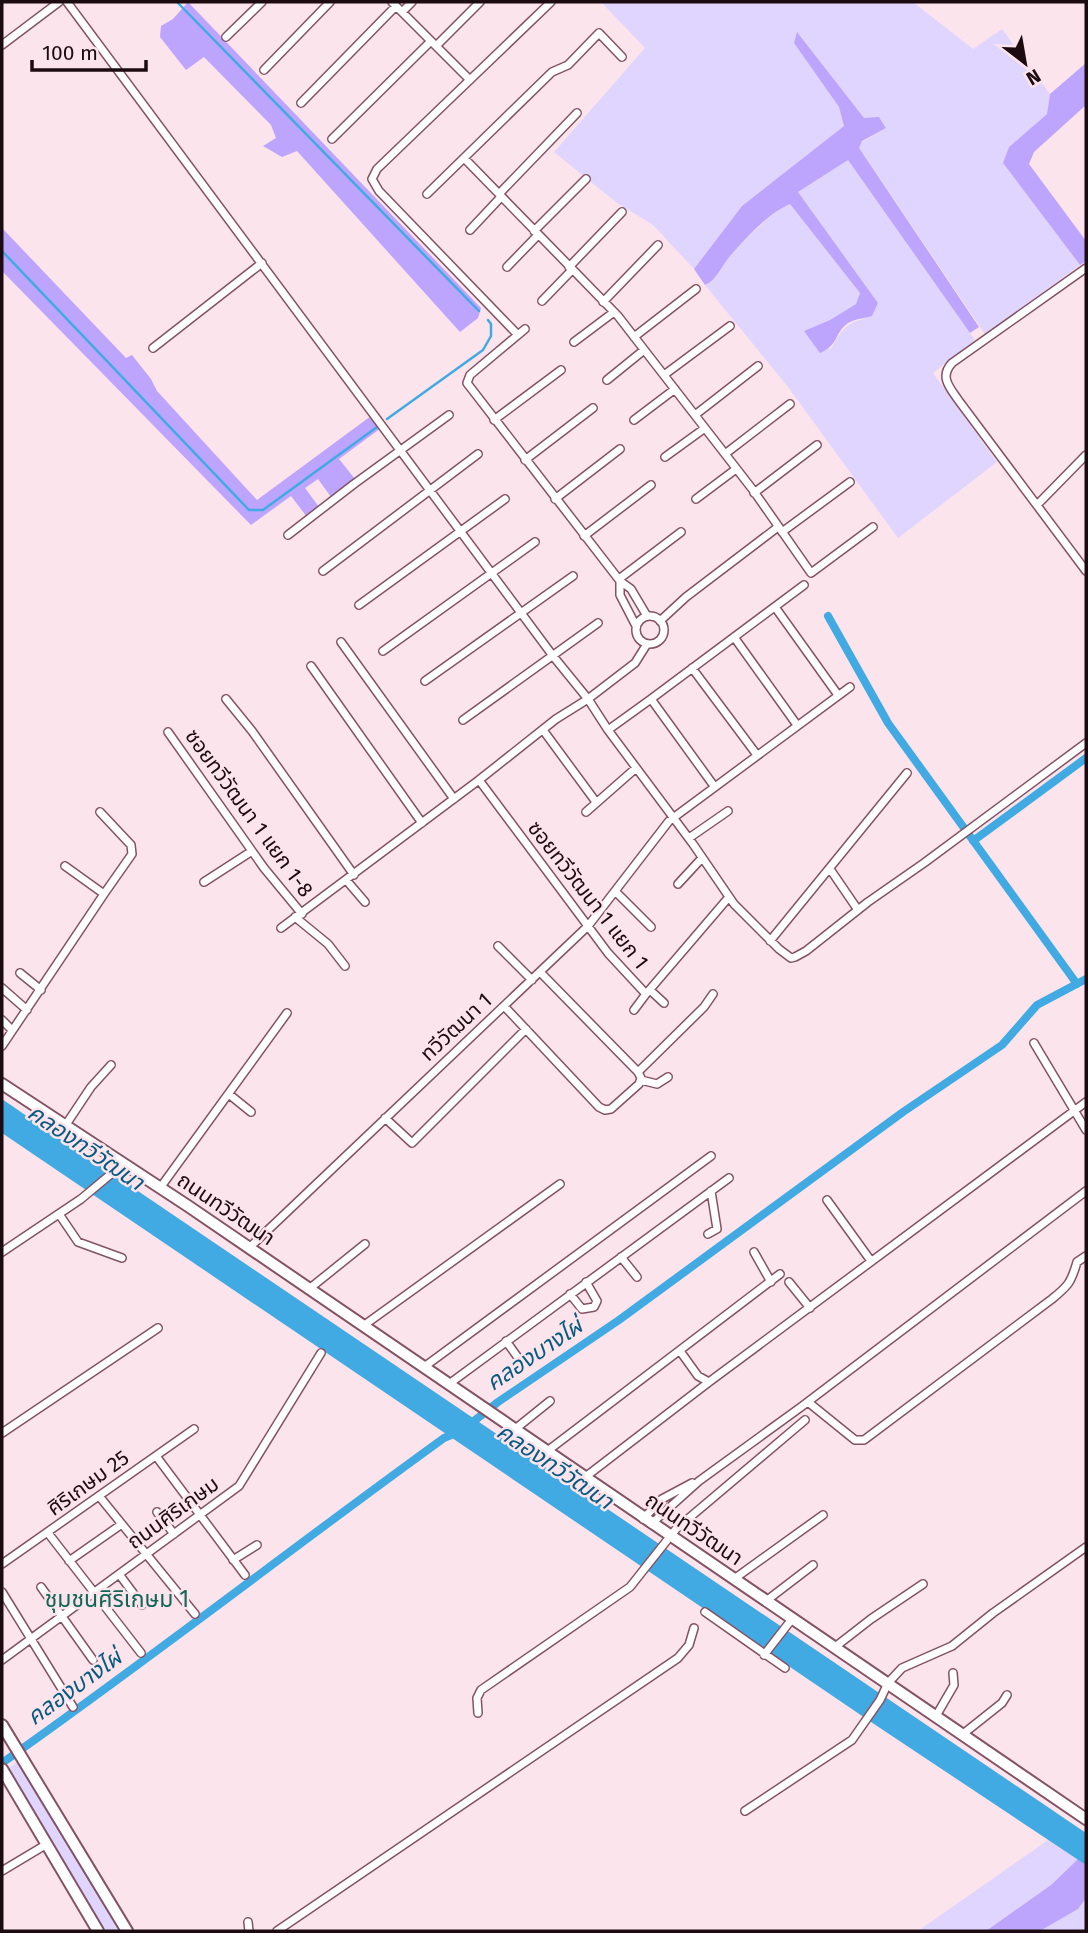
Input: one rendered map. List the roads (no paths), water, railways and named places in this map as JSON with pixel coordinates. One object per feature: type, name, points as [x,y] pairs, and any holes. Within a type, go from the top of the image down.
[{"type":"main road","name":"ถนนทวีวัฒนา","points":[[2,1084],[249,1248],[766,1601],[789,1623],[835,1647],[1086,1819]]},
{"type":"main road","points":[[2,1725],[127,1931]]},
{"type":"main road","points":[[2,1769],[98,1931]]},
{"type":"street","points":[[2,45],[59,2]]},
{"type":"street","points":[[67,2],[553,656],[589,699],[608,730],[689,838],[729,897],[752,924],[791,958],[799,956],[1086,743]]},
{"type":"street","points":[[226,37],[262,2]]},
{"type":"street","points":[[264,70],[330,2]]},
{"type":"street","points":[[300,103],[396,7],[412,2]]},
{"type":"street","points":[[332,139],[480,2]]},
{"type":"street","points":[[518,335],[379,191],[372,179],[377,169],[551,2]]},
{"type":"street","points":[[396,7],[470,80]]},
{"type":"street","points":[[427,194],[552,72],[568,65],[599,33],[622,57]]},
{"type":"street","points":[[470,230],[577,113]]},
{"type":"street","points":[[464,158],[614,312],[725,454],[811,573],[873,527]]},
{"type":"street","points":[[507,267],[586,179]]},
{"type":"street","points":[[542,301],[622,212]]},
{"type":"street","points":[[603,302],[658,245]]},
{"type":"street","points":[[153,348],[262,263]]},
{"type":"street","points":[[1086,268],[952,363],[945,371],[944,377],[1086,571]]},
{"type":"street","points":[[634,337],[696,289]]},
{"type":"street","points":[[574,342],[614,312]]},
{"type":"street","points":[[664,375],[730,326]]},
{"type":"street","points":[[525,329],[470,375],[467,383],[619,580],[631,589],[647,616]]},
{"type":"street","points":[[607,380],[644,350]]},
{"type":"street","points":[[695,415],[758,366]]},
{"type":"street","points":[[494,420],[561,370]]},
{"type":"street","points":[[634,420],[675,389]]},
{"type":"street","points":[[725,454],[790,404]]},
{"type":"street","points":[[525,460],[593,408]]},
{"type":"street","points":[[288,535],[449,415]]},
{"type":"street","points":[[665,457],[705,428]]},
{"type":"street","points":[[754,493],[817,444]]},
{"type":"street","points":[[555,499],[620,449]]},
{"type":"street","points":[[323,570],[478,454]]},
{"type":"street","points":[[1037,505],[1086,455]]},
{"type":"street","points":[[696,499],[736,469]]},
{"type":"street","points":[[660,621],[686,597],[850,482]]},
{"type":"street","points":[[584,536],[651,485]]},
{"type":"street","points":[[359,605],[505,499]]},
{"type":"street","points":[[619,580],[681,532]]},
{"type":"street","points":[[383,651],[536,542]]},
{"type":"street","points":[[425,681],[573,576]]},
{"type":"street","points":[[619,580],[620,595],[636,626],[638,638],[647,644],[662,637],[664,628],[655,617],[647,616],[636,626]]},
{"type":"street","points":[[608,730],[804,585]]},
{"type":"street","points":[[775,607],[838,695]]},
{"type":"street","points":[[463,720],[598,623]]},
{"type":"street","points":[[734,637],[797,725]]},
{"type":"street","points":[[341,642],[454,799]]},
{"type":"street","points":[[281,928],[351,878],[542,730],[589,699],[635,663],[647,644]]},
{"type":"street","points":[[311,666],[422,823]]},
{"type":"street","points":[[692,668],[757,755]]},
{"type":"street","name":"ทวีวัฒนา 1","points":[[249,1248],[588,926],[659,834],[683,809],[850,687]]},
{"type":"street","points":[[226,699],[252,731],[365,902]]},
{"type":"street","points":[[652,699],[714,786]]},
{"type":"street","points":[[542,730],[596,802]]},
{"type":"street","name":"ซอยทวีวัฒนา 1 แยก 1-8","points":[[167,732],[299,916],[328,944],[345,966]]},
{"type":"street","points":[[586,812],[636,768]]},
{"type":"street","points":[[771,941],[907,773]]},
{"type":"street","name":"ซอยทวีวัฒนา 1 แยก 1","points":[[479,780],[588,926],[624,971],[648,992],[729,897]]},
{"type":"street","points":[[689,838],[728,811]]},
{"type":"street","points":[[2,1046],[132,854],[132,848],[100,812]]},
{"type":"street","points":[[204,881],[252,851]]},
{"type":"street","points":[[678,884],[702,858]]},
{"type":"street","points":[[65,866],[104,894]]},
{"type":"street","points":[[830,869],[858,910]]},
{"type":"street","points":[[616,892],[651,928]]},
{"type":"street","points":[[498,946],[531,980]]},
{"type":"street","points":[[540,972],[640,1076],[657,1084],[668,1077]]},
{"type":"street","points":[[20,973],[41,990]]},
{"type":"street","points":[[2,988],[27,1010]]},
{"type":"street","points":[[634,1010],[648,992],[664,1003]]},
{"type":"street","points":[[504,1006],[605,1110],[617,1104],[639,1084],[640,1076],[713,994]]},
{"type":"street","points":[[160,1188],[287,1013]]},
{"type":"street","points":[[2,1020],[12,1030]]},
{"type":"street","points":[[385,1118],[412,1143],[526,1029]]},
{"type":"street","points":[[1034,1043],[1086,1130]]},
{"type":"street","points":[[65,1126],[91,1087],[111,1065]]},
{"type":"street","points":[[230,1094],[251,1112]]},
{"type":"street","points":[[584,1478],[1086,1102]]},
{"type":"street","points":[[424,1367],[711,1156]]},
{"type":"street","points":[[2,1252],[81,1199],[123,1164]]},
{"type":"street","points":[[449,1384],[729,1178]]},
{"type":"street","points":[[363,1326],[560,1184]]},
{"type":"street","points":[[708,1234],[718,1229],[710,1191]]},
{"type":"street","points":[[647,1521],[662,1499],[699,1481],[808,1402],[1086,1191]]},
{"type":"street","points":[[827,1199],[871,1261]]},
{"type":"street","points":[[58,1214],[78,1242],[122,1258]]},
{"type":"street","points":[[309,1289],[365,1244]]},
{"type":"street","points":[[754,1252],[771,1282]]},
{"type":"street","points":[[808,1402],[855,1440],[864,1440],[1060,1293],[1073,1279],[1077,1262],[1086,1256]]},
{"type":"street","points":[[621,1257],[637,1277]]},
{"type":"street","points":[[546,1451],[780,1274]]},
{"type":"street","points":[[570,1294],[582,1309],[594,1307],[597,1301],[586,1282]]},
{"type":"street","points":[[789,1282],[810,1308]]},
{"type":"street","points":[[2,1433],[158,1328]]},
{"type":"street","points":[[506,1341],[519,1359]]},
{"type":"street","points":[[680,1350],[698,1376],[709,1382]]},
{"type":"street","name":"ถนนศิริเกษม","points":[[2,1660],[239,1486],[321,1353]]},
{"type":"street","points":[[514,1430],[550,1401]]},
{"type":"street","points":[[478,1713],[477,1699],[481,1690],[603,1607],[636,1580],[669,1536],[805,1420]]},
{"type":"street","name":"ศิริเกษม 25","points":[[2,1564],[194,1429]]},
{"type":"street","points":[[156,1456],[245,1575]]},
{"type":"street","points":[[99,1496],[195,1614]]},
{"type":"street","points":[[157,1512],[174,1534]]},
{"type":"street","points":[[733,1579],[823,1515]]},
{"type":"street","points":[[69,1561],[122,1524]]},
{"type":"street","points":[[48,1533],[141,1653]]},
{"type":"street","points":[[233,1560],[257,1545]]},
{"type":"street","points":[[745,1811],[852,1740],[880,1700],[888,1683],[901,1668],[952,1646],[993,1613],[1086,1547]]},
{"type":"street","points":[[766,1601],[813,1565]]},
{"type":"street","points":[[119,1574],[142,1605]]},
{"type":"street","points":[[835,1647],[923,1584]]},
{"type":"street","points":[[41,1587],[93,1660]]},
{"type":"street","points":[[2,1592],[73,1707]]},
{"type":"street","points":[[705,1612],[785,1668]]},
{"type":"street","points":[[765,1654],[789,1623]]},
{"type":"street","points":[[277,1931],[678,1658],[689,1645],[694,1628]]},
{"type":"street","points":[[936,1716],[954,1685],[953,1673]]},
{"type":"street","points":[[962,1734],[1002,1703],[1007,1695]]},
{"type":"street","points":[[2,1871],[47,1844]]},
{"type":"street","points":[[248,1922],[249,1931]]},
{"type":"water","points":[[2,1099],[95,1163],[101,1161],[131,1182],[132,1187],[1086,1833],[1086,1865],[2,1133]]},
{"type":"waterway","points":[[177,2],[479,311]]},
{"type":"waterway","points":[[2,251],[249,510],[263,510],[377,427]]},
{"type":"waterway","points":[[387,419],[483,350],[491,336],[491,324],[488,320]]},
{"type":"waterway","points":[[828,616],[888,723],[1077,984]]},
{"type":"waterway","points":[[973,841],[1086,758]]},
{"type":"waterway","name":"คลองบางไผ่","points":[[469,1425],[498,1402],[619,1320],[903,1112],[1002,1045],[1037,1005],[1086,979]]},
{"type":"waterway","name":"คลองบางไผ่","points":[[2,1763],[444,1438],[458,1432]]},
{"type":"district","name":"ชุมชนศิริเกษม 1","points":[[117,1599]]},
{"type":"water label","name":"คลองทวีวัฒนา","points":[[86,1147]]},
{"type":"water label","name":"คลองทวีวัฒนา","points":[[555,1466]]}]
